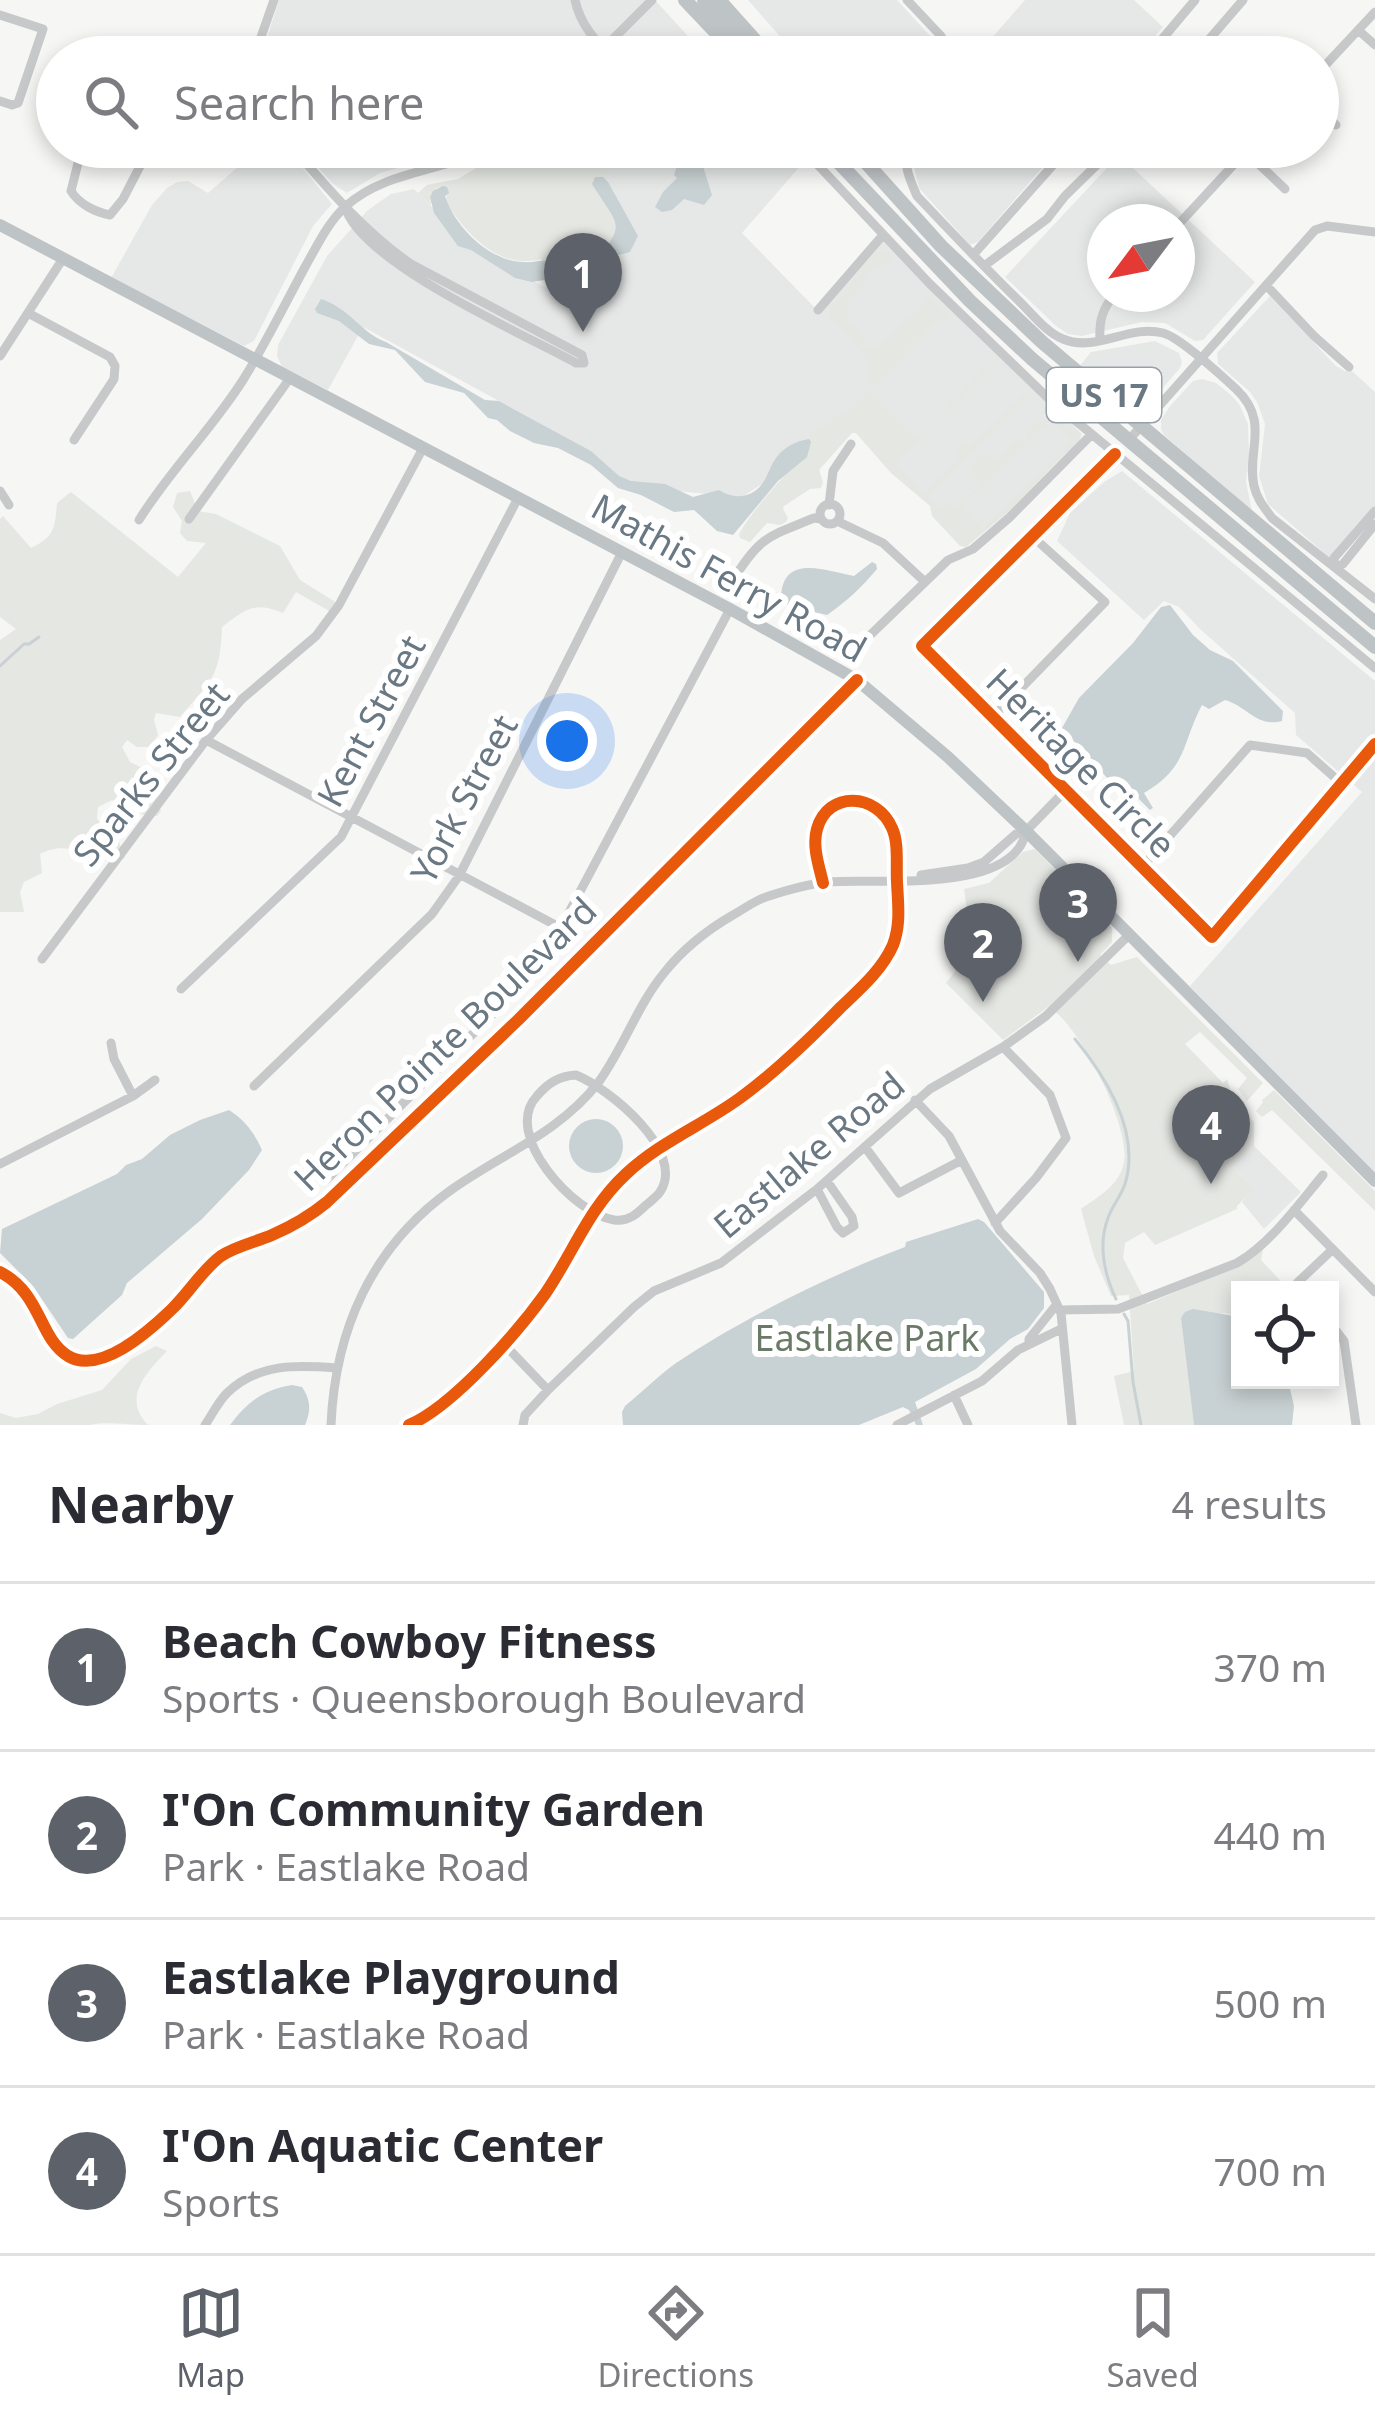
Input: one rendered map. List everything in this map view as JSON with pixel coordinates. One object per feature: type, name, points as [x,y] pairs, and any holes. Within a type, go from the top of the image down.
[{"type":"highway","points":[[686,0],[719,36]]},
{"type":"highway","points":[[704,0],[737,36]]},
{"type":"highway","points":[[719,0],[751,36]]},
{"type":"highway","name":"US 17","points":[[844,168],[1032,359],[1375,647]]},
{"type":"highway","name":"US 17","points":[[872,168],[971,275],[1042,342],[1375,623]]},
{"type":"main road","name":"Mathis Ferry Road","points":[[0,225],[857,680],[1026,830],[1375,1181]]},
{"type":"street","points":[[262,36],[274,0]]},
{"type":"street","points":[[575,0],[592,36]]},
{"type":"street","points":[[619,36],[652,0]]},
{"type":"street","points":[[907,0],[940,36]]},
{"type":"street","points":[[1165,36],[1196,0]]},
{"type":"street","points":[[1212,36],[1243,0]]},
{"type":"street","points":[[1339,51],[1375,12]]},
{"type":"street","points":[[0,15],[43,29],[41,36]]},
{"type":"street","points":[[1358,30],[1375,45]]},
{"type":"street","points":[[0,100],[18,103],[36,50]]},
{"type":"street","points":[[77,168],[71,191],[76,199],[110,214],[139,168]]},
{"type":"street","points":[[310,168],[376,238],[411,265],[581,355],[584,363],[576,363],[390,260],[351,223],[344,207]]},
{"type":"street","points":[[140,520],[242,381],[320,239],[344,207],[370,189],[432,168]]},
{"type":"street","points":[[821,168],[989,344],[1375,668]]},
{"type":"street","points":[[907,168],[917,196],[1058,338],[1081,345],[1144,331],[1161,332],[1236,389],[1251,411],[1257,440],[1252,472],[1260,502],[1272,518],[1375,599]]},
{"type":"street","points":[[973,255],[1050,168]]},
{"type":"street","points":[[984,266],[1046,219],[1094,168]]},
{"type":"street","points":[[1195,206],[1230,168]]},
{"type":"street","points":[[1266,168],[1285,189]]},
{"type":"street","points":[[1128,442],[1315,230],[1327,226],[1375,232]]},
{"type":"street","points":[[818,310],[884,235]]},
{"type":"street","points":[[0,356],[62,260]]},
{"type":"street","points":[[1266,285],[1349,367]]},
{"type":"street","points":[[1100,340],[1102,312]]},
{"type":"street","points":[[28,313],[110,357],[115,366],[114,379],[74,440]]},
{"type":"street","points":[[188,519],[290,378]]},
{"type":"street","points":[[863,642],[948,560],[973,549],[1010,517],[1091,434]]},
{"type":"street","points":[[829,505],[833,471],[851,444]]},
{"type":"street","name":"Sparks Street","points":[[42,959],[206,740],[242,699],[316,636],[339,605],[423,448]]},
{"type":"street","name":"Heritage Circle","points":[[1115,454],[922,646],[1212,937],[1375,744]]},
{"type":"street","points":[[735,577],[760,541],[814,518],[826,524],[838,517],[842,501],[832,477]]},
{"type":"street","points":[[0,491],[9,505]]},
{"type":"street","name":"Kent Street","points":[[181,989],[341,836],[518,498]]},
{"type":"street","points":[[821,519],[820,511],[829,505],[836,507],[838,517],[883,543],[924,581]]},
{"type":"street","points":[[1335,566],[1343,564],[1375,511]]},
{"type":"street","points":[[1356,540],[1375,524]]},
{"type":"street","points":[[993,717],[1105,602],[1032,536]]},
{"type":"street","name":"York Street","points":[[254,1086],[432,914],[459,876],[622,552]]},
{"type":"street","points":[[327,1179],[540,968],[730,609]]},
{"type":"street","name":"Heron Pointe Boulevard","points":[[0,1272],[20,1284],[70,1358],[95,1361],[112,1356],[170,1312],[227,1252],[303,1221],[334,1196],[518,1020],[857,680]]},
{"type":"street","points":[[206,740],[561,928]]},
{"type":"street","points":[[1143,866],[1250,745],[1307,753],[1342,784]]},
{"type":"street","name":"Heritage Circle","points":[[897,880],[985,862],[1066,790]]},
{"type":"street","points":[[409,1425],[430,1416],[503,1343],[545,1294],[592,1212],[624,1175],[789,1060],[876,973],[892,946],[899,918],[895,835],[870,802],[831,808],[817,829],[823,883]]},
{"type":"street","points":[[331,1425],[336,1368],[346,1328],[373,1271],[409,1224],[451,1190],[531,1142],[597,1084],[663,974],[704,931],[763,898],[823,883],[897,880]]},
{"type":"street","name":"Eastlake Road","points":[[524,1420],[548,1390],[650,1294],[721,1264],[827,1181],[929,1089],[1004,1048],[1046,1016],[1130,934]]},
{"type":"street","points":[[111,1043],[133,1096]]},
{"type":"street","points":[[995,1223],[1066,1138],[1049,1095],[1004,1048]]},
{"type":"street","points":[[576,1075],[597,1084],[627,1109],[658,1148],[665,1179],[660,1193],[638,1214],[610,1220],[592,1212],[543,1165],[525,1123],[529,1104],[561,1076],[576,1075]]},
{"type":"street","points":[[0,1164],[155,1080]]},
{"type":"street","points":[[915,1100],[949,1136],[995,1223],[1040,1273],[1058,1307],[1072,1425]]},
{"type":"street","points":[[865,1147],[899,1193],[962,1160]]},
{"type":"street","points":[[1058,1307],[1118,1309],[1231,1265],[1248,1256],[1323,1175]]},
{"type":"street","points":[[817,1189],[837,1227],[843,1233],[850,1231],[852,1217],[827,1181]]},
{"type":"street","points":[[1294,1210],[1375,1292]]},
{"type":"street","points":[[269,1220],[272,1235]]},
{"type":"street","points":[[1299,1281],[1333,1250]]},
{"type":"street","points":[[1029,1344],[1058,1307]]},
{"type":"street","points":[[897,1425],[982,1381],[1013,1353],[1061,1329]]},
{"type":"street","points":[[1339,1335],[1344,1341],[1356,1425]]},
{"type":"street","points":[[503,1343],[548,1390]]},
{"type":"street","points":[[205,1425],[226,1393],[260,1370],[296,1365],[336,1368]]},
{"type":"street","points":[[954,1395],[968,1425]]},
{"type":"shaded area","points":[[279,0],[655,0],[688,36],[268,36]]},
{"type":"shaded area","points":[[748,0],[897,0],[930,36],[780,36]]},
{"type":"shaded area","points":[[1025,0],[1134,0],[1163,27],[1155,36],[993,36]]},
{"type":"shaded area","points":[[237,168],[303,168],[332,204],[313,226],[254,341],[244,346],[111,278],[152,205],[167,188],[188,181],[208,193]]},
{"type":"shaded area","points":[[319,168],[398,168],[347,193]]},
{"type":"shaded area","points":[[476,168],[598,168],[603,177],[595,177],[592,185],[613,221],[606,262],[630,252],[609,290],[586,276],[579,264],[568,282],[554,288],[546,285],[544,280],[555,270],[541,259],[511,259],[486,247],[446,202],[447,187],[437,188],[430,197],[431,206],[418,193],[427,185],[458,179]]},
{"type":"shaded area","points":[[580,168],[799,168],[742,233],[817,310],[883,235],[1082,434],[1079,442],[966,542],[846,415],[742,497],[630,487],[604,470],[591,451],[363,327],[328,390],[282,367],[277,356],[278,345],[327,256],[368,210],[391,194],[414,189],[474,249],[563,297],[579,272],[609,289]]},
{"type":"shaded area","points":[[704,168],[712,195],[704,205],[684,199],[672,210],[662,212],[655,207],[677,178],[676,169]]},
{"type":"shaded area","points":[[914,168],[1042,168],[978,242],[970,245],[919,188]]},
{"type":"shaded area","points":[[1107,168],[1133,168],[1171,204],[1087,204],[1087,312],[1195,312],[1195,226],[1255,282],[1203,340],[1195,341],[1165,323],[1068,334],[1005,277]]},
{"type":"shaded area","points":[[595,177],[608,182],[638,236],[630,252],[615,256],[594,272],[592,264],[611,240],[616,225],[592,184]]},
{"type":"shaded area","points":[[443,186],[457,219],[486,249],[510,260],[552,261],[555,270],[544,280],[515,278],[458,246],[434,213],[430,197]]},
{"type":"shaded area","points":[[882,248],[894,258],[870,272],[864,279],[867,282],[847,302],[849,323],[866,338],[860,346],[876,348],[926,301],[922,297],[926,293],[949,317],[945,322],[939,318],[871,387],[865,380],[870,374],[867,358],[830,318],[829,310]]},
{"type":"shaded area","points":[[1270,296],[1336,366],[1351,370],[1375,392],[1375,508],[1331,559],[1268,504],[1259,476],[1265,424],[1250,392],[1218,364],[1217,353]]},
{"type":"shaded area","points":[[321,299],[377,338],[485,400],[499,401],[591,451],[631,481],[665,484],[693,497],[719,490],[741,496],[758,489],[776,458],[791,445],[809,439],[807,457],[778,481],[733,535],[717,531],[694,510],[674,512],[618,488],[591,465],[558,448],[534,443],[488,418],[464,393],[425,382],[395,350],[369,344],[339,321],[317,313]]},
{"type":"shaded area","points":[[1155,341],[1179,353],[1182,362],[1142,412],[1134,413],[1078,368],[1091,352]]},
{"type":"shaded area","points":[[992,359],[995,362],[896,464],[924,493],[959,459],[955,453],[965,443],[969,446],[1027,391],[1037,401],[1029,397],[928,496],[940,509],[948,502],[955,508],[981,483],[968,468],[978,457],[987,454],[996,461],[1015,442],[1027,439],[1038,422],[1045,423],[1046,407],[1054,416],[962,507],[982,528],[1072,442],[1057,420],[1081,437],[1013,508],[966,547],[960,546],[932,516],[930,506],[891,473],[856,433],[819,470],[821,488],[810,489],[784,506],[786,522],[767,523],[750,542],[740,538],[771,490],[808,450],[808,433],[843,411],[846,414],[867,391],[917,439]]},
{"type":"shaded area","points":[[1202,379],[1231,395],[1248,424],[1246,482],[1252,512],[1161,429],[1170,406],[1193,381]]},
{"type":"shaded area","points":[[1122,471],[1375,681],[1375,1176],[1190,986],[1362,792],[1296,735],[1295,713],[1179,607],[1164,601],[1144,620],[1057,541],[1070,513]]},
{"type":"shaded area","points":[[190,491],[198,511],[216,514],[280,546],[300,580],[337,603],[331,612],[296,592],[283,613],[251,609],[222,627],[216,668],[200,694],[180,717],[156,713],[158,735],[150,747],[137,747],[127,740],[122,747],[130,762],[165,779],[163,788],[137,783],[156,796],[161,811],[157,816],[112,800],[98,807],[97,819],[119,842],[125,858],[63,848],[40,854],[42,873],[24,882],[20,892],[24,912],[0,912],[0,640],[16,629],[0,617],[0,519],[3,516],[31,548],[49,535],[57,503],[71,492],[178,577],[206,543],[187,541],[180,533],[182,521],[173,507],[177,493]]},
{"type":"shaded area","points":[[872,562],[877,569],[827,615],[781,600],[783,585],[797,570],[854,576]]},
{"type":"shaded area","points":[[1170,605],[1193,635],[1233,661],[1283,711],[1282,721],[1273,722],[1225,700],[1209,709],[1202,705],[1176,764],[1144,793],[1150,810],[1109,780],[1062,728],[1079,698],[1161,607]]},
{"type":"shaded area","points":[[1035,849],[1112,928],[1112,942],[1100,955],[1111,965],[1137,957],[1263,1083],[1247,1101],[1238,1089],[1247,1078],[1200,1032],[1185,1044],[1223,1083],[1227,1079],[1234,1101],[1254,1122],[1254,1146],[1233,1168],[1254,1189],[1237,1209],[1155,1245],[1144,1232],[1125,1243],[1123,1258],[1147,1304],[1235,1267],[1263,1249],[1261,1260],[1281,1281],[1231,1281],[1231,1315],[1181,1317],[1194,1425],[1124,1425],[1114,1376],[1134,1371],[1129,1295],[1111,1296],[1081,1209],[1118,1177],[1124,1146],[1111,1102],[1088,1054],[1048,1007],[1003,1040],[946,983],[963,959],[969,939],[964,889],[989,883],[1023,852]]},
{"type":"shaded area","points":[[1274,1090],[1375,1191],[1375,1211],[1272,1110],[1262,1117],[1256,1111]]},
{"type":"shaded area","points":[[229,1110],[249,1128],[262,1150],[249,1170],[202,1219],[127,1283],[122,1295],[73,1339],[68,1338],[33,1286],[0,1253],[2,1229],[117,1174],[170,1135]]},
{"type":"shaded area","points":[[596,1119],[615,1127],[623,1146],[615,1165],[596,1173],[577,1165],[569,1146],[577,1127]]},
{"type":"shaded area","points":[[1254,1146],[1301,1192],[1264,1229],[1242,1202],[1253,1188],[1233,1168]]},
{"type":"shaded area","name":"Eastlake Park","points":[[978,1219],[1044,1292],[1044,1308],[1028,1329],[976,1369],[915,1402],[923,1425],[916,1425],[903,1407],[859,1425],[623,1425],[625,1406],[676,1363],[729,1330],[817,1284],[905,1247],[906,1242]]},
{"type":"shaded area","points":[[1185,1312],[1231,1315],[1231,1389],[1290,1389],[1292,1425],[1194,1425],[1181,1318]]},
{"type":"shaded area","points":[[156,1346],[167,1351],[145,1377],[137,1396],[140,1415],[148,1425],[0,1425],[0,1413],[16,1418],[38,1414],[102,1390],[131,1359]]},
{"type":"shaded area","points":[[292,1385],[302,1387],[307,1396],[305,1425],[230,1425],[257,1398]]},
{"type":"waterway","points":[[0,666],[39,637]]},
{"type":"waterway","points":[[1075,1039],[1109,1088],[1128,1145],[1125,1184],[1103,1238],[1116,1299]]},
{"type":"waterway","points":[[1124,1314],[1141,1425]]},
{"type":"cycle path","points":[[1115,454],[922,646],[1212,937],[1375,744]]},
{"type":"cycle path","points":[[0,1272],[24,1292],[51,1338],[68,1356],[94,1360],[137,1339],[221,1256],[287,1228],[327,1202],[518,1020],[857,680]]},
{"type":"cycle path","points":[[409,1425],[464,1386],[518,1328],[545,1294],[602,1201],[626,1174],[767,1077],[877,971],[893,945],[898,914],[896,840],[876,808],[842,802],[823,816],[815,842],[823,883]]},
{"type":"place","name":"Beach Cowboy Fitness","points":[[583,332]]},
{"type":"place","name":"Eastlake Playground","points":[[1078,962]]},
{"type":"place","name":"I'On Community Garden","points":[[983,1002]]},
{"type":"place","name":"I'On Aquatic Center","points":[[1211,1184]]}]
